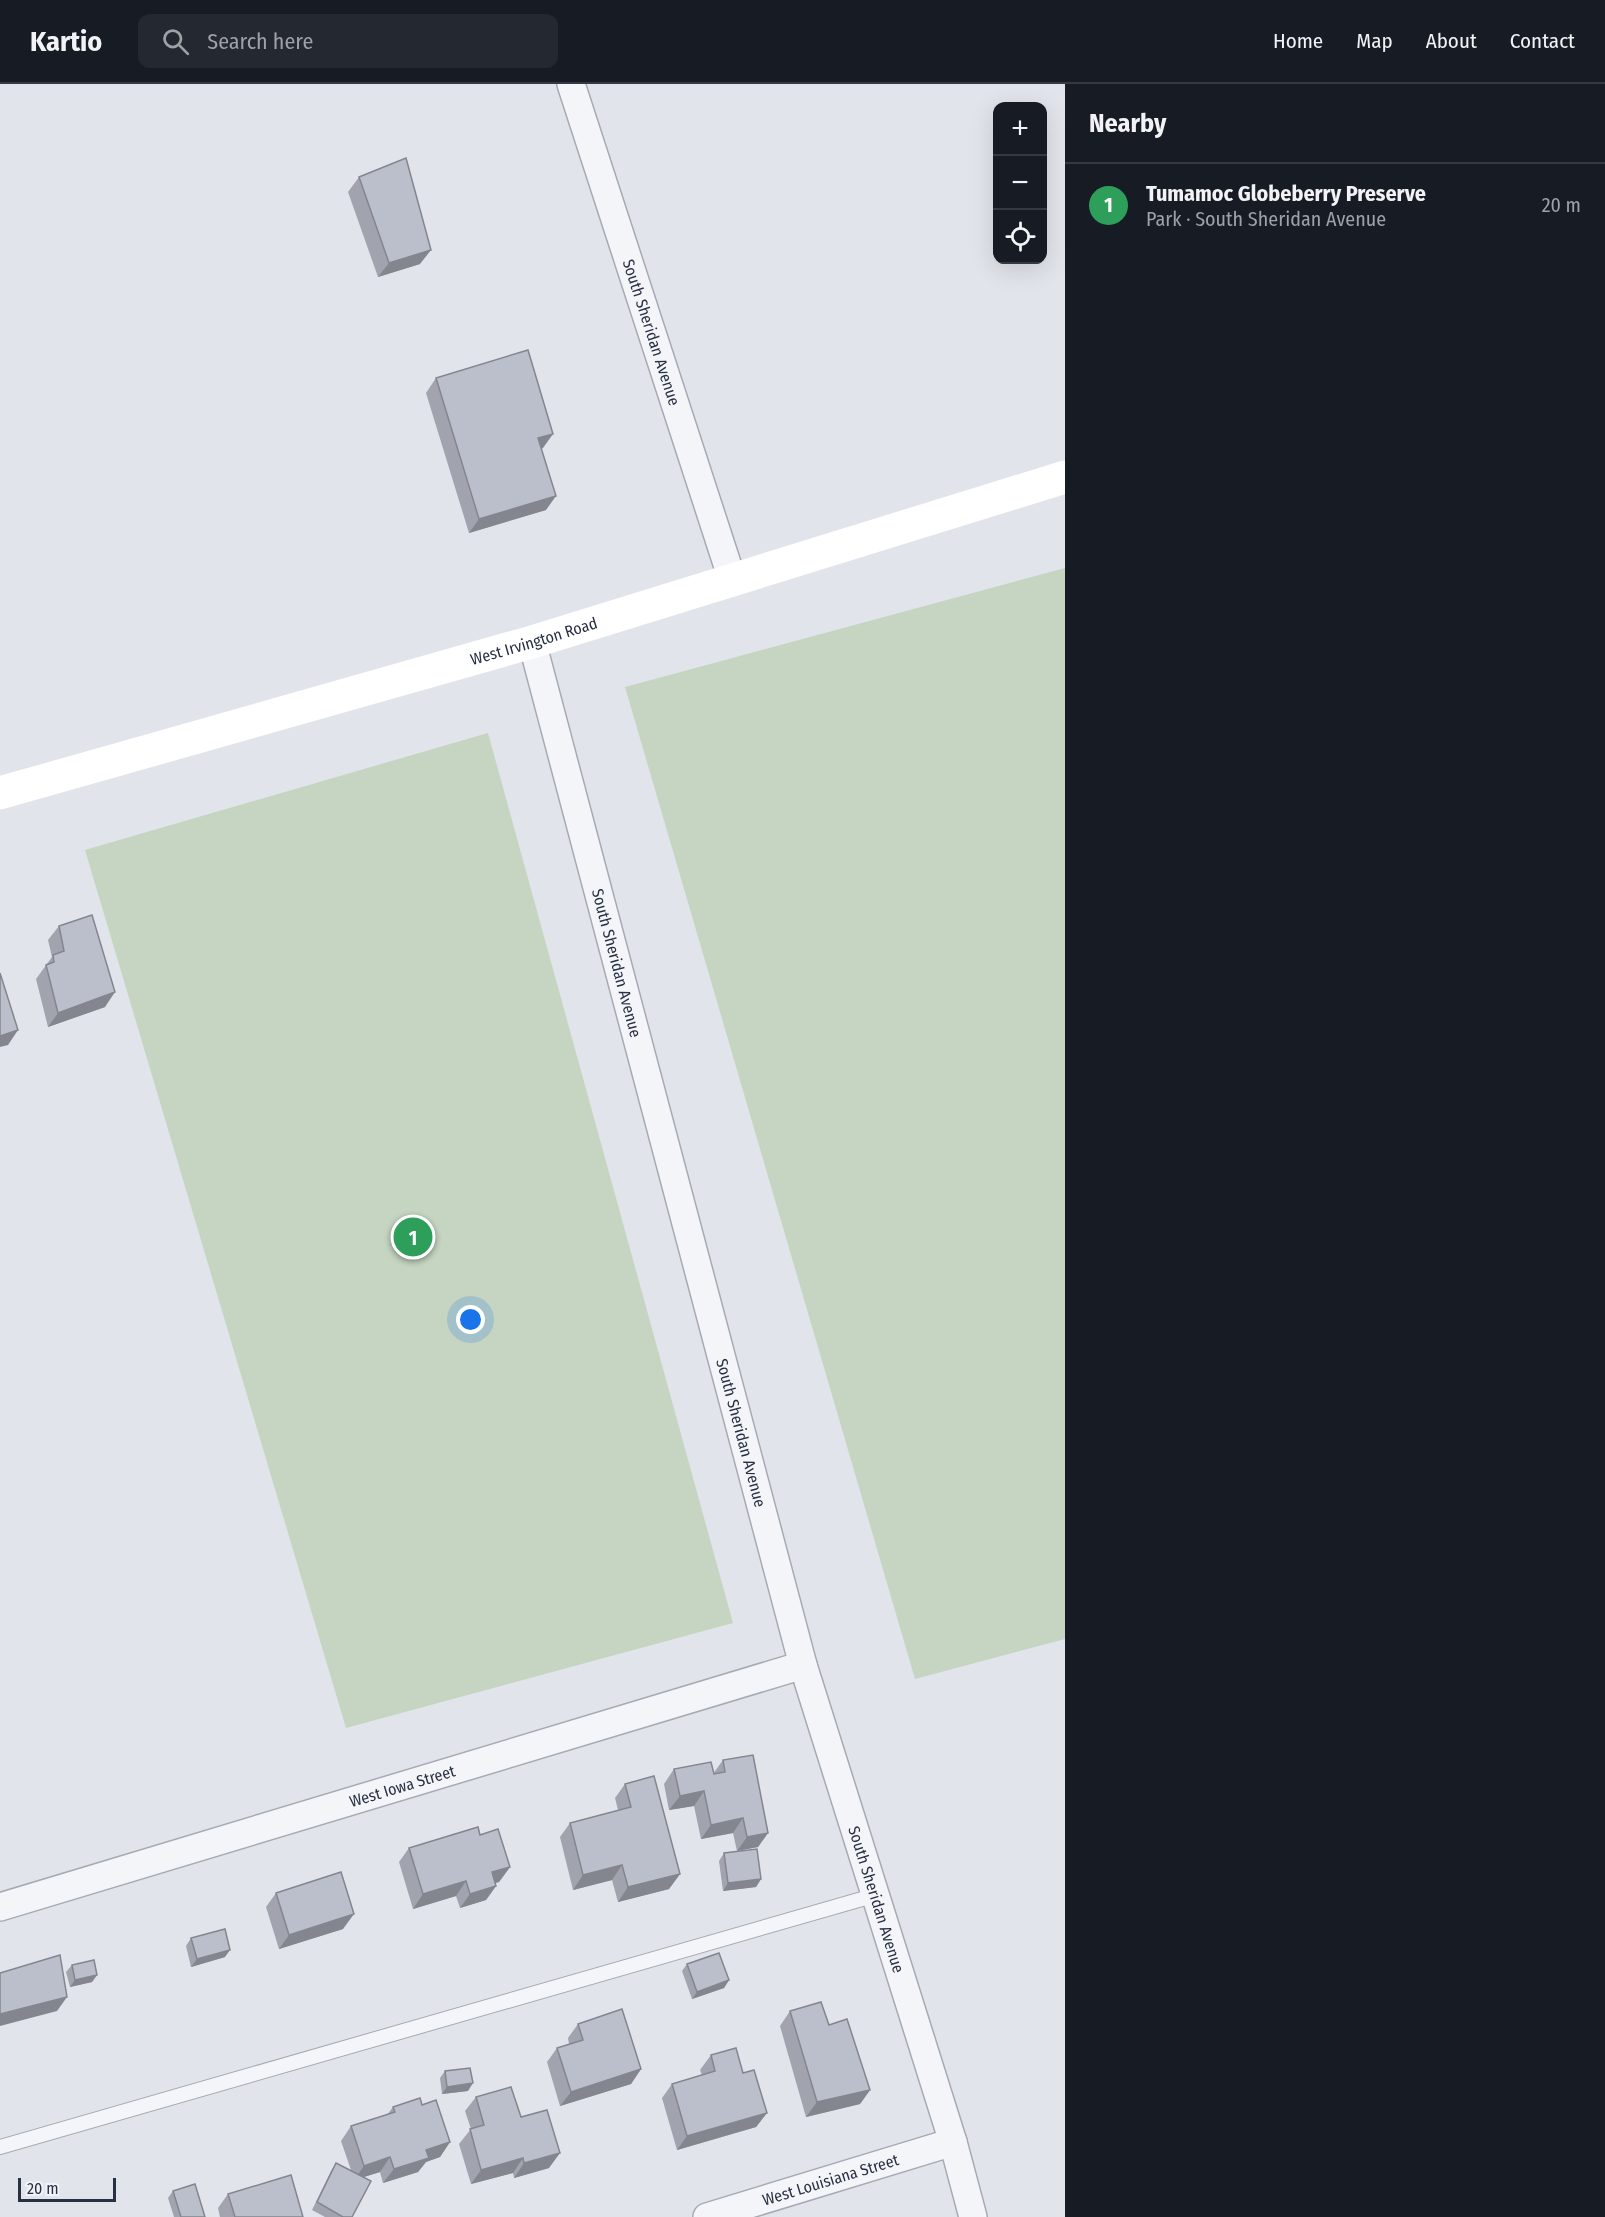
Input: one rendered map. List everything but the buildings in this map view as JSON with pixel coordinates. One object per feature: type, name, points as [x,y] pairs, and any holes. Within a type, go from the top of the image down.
[{"type":"street","name":"South Sheridan Avenue","points":[[571,84],[732,579]]},
{"type":"street","name":"West Irvington Road","points":[[0,794],[532,642],[1065,477]]},
{"type":"street","name":"South Sheridan Avenue","points":[[532,642],[803,1665],[953,2142],[973,2217]]},
{"type":"street","name":"West Iowa Street","points":[[0,1907],[803,1665]]},
{"type":"street","name":"West Louisiana Street","points":[[707,2217],[953,2142]]},
{"type":"lane","points":[[0,2147],[876,1895]]},
{"type":"green space","points":[[1065,568],[1065,1639],[915,1679],[625,687]]},
{"type":"green space","points":[[488,733],[733,1623],[346,1728],[85,850]]},
{"type":"place","name":"Tumamoc Globeberry Preserve","points":[[413,1237]]}]
